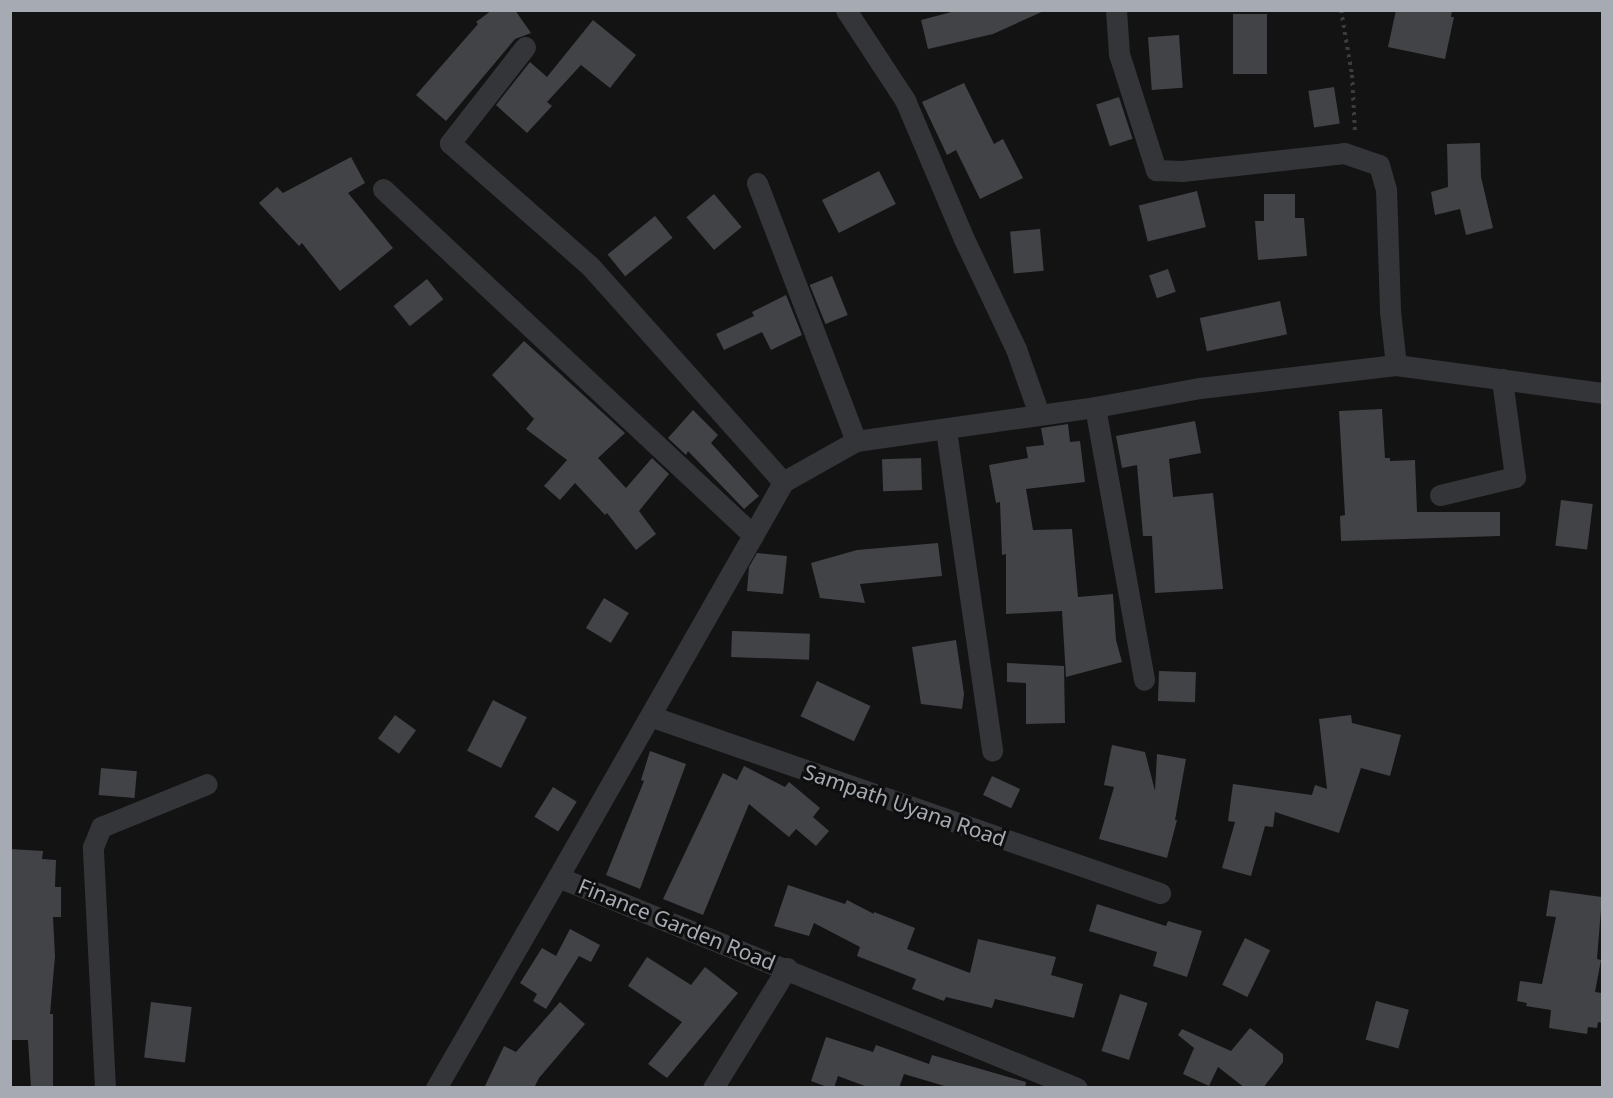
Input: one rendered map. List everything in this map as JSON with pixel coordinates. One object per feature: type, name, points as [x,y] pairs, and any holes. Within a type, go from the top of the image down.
[{"type":"street","points":[[846,10],[905,100],[964,239],[1016,349],[1039,414]]},
{"type":"street","points":[[1116,10],[1119,54],[1156,170],[1182,171],[1344,153],[1379,165],[1386,189],[1389,311],[1396,365]]},
{"type":"street","points":[[525,47],[450,143],[590,266],[783,482]]},
{"type":"street","points":[[757,183],[856,441]]},
{"type":"street","points":[[383,189],[753,535]]},
{"type":"street","points":[[558,878],[783,482],[856,441],[946,430],[1200,388],[1396,365],[1602,393]]},
{"type":"street","points":[[1440,495],[1515,477],[1502,379]]},
{"type":"street","points":[[1095,407],[1144,680]]},
{"type":"street","points":[[946,430],[992,751]]},
{"type":"street","name":"Sampath Uyana Road","points":[[650,716],[1160,893]]},
{"type":"street","points":[[105,1088],[93,847],[101,827],[207,784]]},
{"type":"street","name":"Finance Garden Road","points":[[436,1088],[558,878],[787,968],[1077,1088]]},
{"type":"street","name":"Finance Garden Road","points":[[713,1088],[787,968]]},
{"type":"path","points":[[1341,10],[1352,75],[1356,157]]},
{"type":"building","points":[[492,10],[515,10],[531,33],[515,39],[446,121],[416,95],[478,24],[476,22]]},
{"type":"building","points":[[959,10],[1046,10],[993,34],[928,49],[921,20]]},
{"type":"building","points":[[1396,10],[1452,10],[1451,17],[1454,17],[1445,59],[1388,47]]},
{"type":"building","points":[[1233,14],[1267,14],[1267,74],[1233,74]]},
{"type":"building","points":[[593,20],[636,55],[610,88],[581,65],[547,102],[552,106],[527,133],[496,105],[530,62],[547,77]]},
{"type":"building","points":[[1179,35],[1183,88],[1152,90],[1148,37]]},
{"type":"building","points":[[964,83],[994,144],[1003,139],[1023,178],[980,199],[956,150],[947,155],[922,102]]},
{"type":"building","points":[[1334,87],[1340,124],[1314,128],[1308,91]]},
{"type":"building","points":[[1119,97],[1133,139],[1110,146],[1096,104]]},
{"type":"building","points":[[1480,143],[1481,177],[1493,228],[1466,235],[1460,209],[1435,215],[1431,192],[1448,187],[1447,144]]},
{"type":"building","points":[[351,157],[365,183],[348,193],[393,248],[340,291],[302,243],[299,246],[259,203],[277,187],[283,193]]},
{"type":"building","points":[[879,171],[896,204],[839,233],[822,200]]},
{"type":"building","points":[[1197,191],[1206,227],[1148,241],[1139,206]]},
{"type":"building","points":[[714,194],[742,227],[714,250],[686,217]]},
{"type":"building","points":[[1264,194],[1295,194],[1295,218],[1304,218],[1307,256],[1258,260],[1255,221],[1264,221]]},
{"type":"building","points":[[655,216],[673,238],[625,276],[608,254]]},
{"type":"building","points":[[1040,229],[1044,271],[1014,273],[1010,232]]},
{"type":"building","points":[[1168,269],[1176,292],[1157,298],[1149,276]]},
{"type":"building","points":[[832,276],[848,315],[825,324],[810,285]]},
{"type":"building","points":[[427,279],[443,299],[410,326],[394,306]]},
{"type":"building","points":[[786,295],[802,335],[771,350],[762,332],[724,350],[716,334],[754,316],[752,312]]},
{"type":"building","points":[[1280,301],[1287,334],[1207,351],[1200,318]]},
{"type":"building","points":[[524,341],[625,433],[598,458],[626,488],[652,458],[669,474],[639,511],[656,534],[636,550],[607,513],[605,515],[575,483],[560,500],[544,486],[567,460],[526,429],[534,419],[492,375]]},
{"type":"building","points":[[1382,409],[1385,458],[1390,458],[1390,461],[1415,460],[1417,512],[1500,512],[1500,536],[1341,541],[1340,516],[1345,515],[1339,411]]},
{"type":"building","points":[[693,410],[718,435],[711,443],[759,496],[744,509],[688,451],[686,455],[668,438]]},
{"type":"building","points":[[1195,421],[1201,453],[1169,459],[1173,497],[1213,493],[1223,589],[1155,593],[1152,536],[1143,536],[1137,465],[1122,468],[1116,436]]},
{"type":"building","points":[[1068,424],[1070,442],[1080,441],[1085,482],[1026,489],[1033,530],[1072,529],[1078,597],[1113,594],[1116,640],[1122,662],[1066,677],[1062,611],[1006,614],[1006,554],[1002,555],[1000,502],[996,503],[989,465],[1028,458],[1026,447],[1044,445],[1041,428]]},
{"type":"building","points":[[921,458],[922,490],[883,491],[882,459]]},
{"type":"building","points":[[1561,500],[1593,504],[1587,550],[1555,546]]},
{"type":"building","points":[[938,543],[942,576],[860,584],[865,603],[820,598],[811,563],[857,550]]},
{"type":"building","points":[[757,553],[787,556],[783,594],[747,591],[749,567]]},
{"type":"building","points":[[604,598],[629,613],[611,643],[586,628]]},
{"type":"building","points":[[732,631],[810,634],[809,660],[731,657]]},
{"type":"building","points":[[956,640],[964,694],[962,709],[921,704],[912,647]]},
{"type":"building","points":[[1007,663],[1064,666],[1065,723],[1026,724],[1026,683],[1007,682]]},
{"type":"building","points":[[1159,671],[1196,672],[1195,702],[1158,701]]},
{"type":"building","points":[[817,681],[870,706],[854,741],[801,716]]},
{"type":"building","points":[[493,700],[527,717],[501,768],[467,751]]},
{"type":"building","points":[[395,715],[416,730],[399,754],[378,738]]},
{"type":"building","points":[[1351,715],[1352,723],[1401,735],[1390,776],[1361,768],[1339,833],[1275,812],[1273,827],[1265,826],[1251,876],[1222,868],[1235,822],[1228,821],[1233,784],[1312,795],[1315,785],[1327,789],[1319,719]]},
{"type":"building","points":[[1112,745],[1145,752],[1155,791],[1157,754],[1186,759],[1175,820],[1177,820],[1167,858],[1099,839],[1114,787],[1104,785]]},
{"type":"building","points":[[650,751],[686,764],[640,889],[606,875],[644,781],[641,780]]},
{"type":"building","points":[[744,766],[785,787],[789,782],[820,808],[813,817],[829,831],[816,846],[796,829],[789,837],[749,804],[703,915],[663,899],[723,773],[737,780]]},
{"type":"building","points":[[101,768],[137,771],[135,798],[99,795]]},
{"type":"building","points":[[992,776],[1020,789],[1011,808],[983,795]]},
{"type":"building","points":[[553,787],[577,802],[558,832],[534,817]]},
{"type":"building","points":[[10,849],[43,851],[42,859],[56,860],[55,887],[61,887],[61,917],[53,917],[55,956],[50,1014],[53,1014],[53,1088],[31,1088],[28,1040],[10,1040]]},
{"type":"building","points":[[788,885],[845,904],[847,900],[874,914],[874,912],[915,928],[907,949],[970,973],[978,939],[1056,957],[1051,975],[1083,984],[1074,1018],[995,999],[992,1008],[946,997],[944,1001],[912,989],[916,979],[857,956],[860,947],[814,923],[809,936],[774,926]]},
{"type":"building","points":[[1550,890],[1602,897],[1597,959],[1601,960],[1595,992],[1602,993],[1602,1023],[1598,1022],[1597,1028],[1588,1027],[1587,1034],[1549,1028],[1551,1010],[1526,1006],[1527,1003],[1517,1001],[1520,981],[1542,984],[1556,917],[1546,916]]},
{"type":"building","points":[[1097,904],[1166,926],[1168,921],[1202,931],[1187,977],[1153,966],[1157,952],[1089,931]]},
{"type":"building","points":[[570,929],[600,945],[591,962],[579,956],[546,1009],[533,1001],[537,994],[520,983],[542,948],[556,956]]},
{"type":"building","points":[[1245,938],[1270,950],[1247,997],[1222,985]]},
{"type":"building","points":[[647,957],[691,985],[705,967],[738,993],[667,1078],[648,1064],[682,1022],[628,986]]},
{"type":"building","points":[[1120,994],[1148,1003],[1129,1060],[1101,1051]]},
{"type":"building","points":[[1376,1001],[1409,1010],[1398,1048],[1366,1040]]},
{"type":"building","points":[[151,1002],[192,1007],[185,1063],[144,1058]]},
{"type":"building","points":[[560,1002],[585,1024],[539,1078],[534,1088],[484,1088],[504,1046],[516,1052]]},
{"type":"building","points":[[1250,1028],[1283,1054],[1283,1062],[1263,1088],[1245,1088],[1218,1067],[1209,1086],[1183,1074],[1194,1048],[1178,1035],[1182,1029],[1231,1051]]},
{"type":"building","points":[[826,1037],[873,1052],[876,1045],[929,1064],[932,1055],[1026,1082],[1025,1088],[951,1088],[904,1074],[899,1088],[870,1088],[838,1076],[834,1088],[830,1088],[811,1081]]}]
